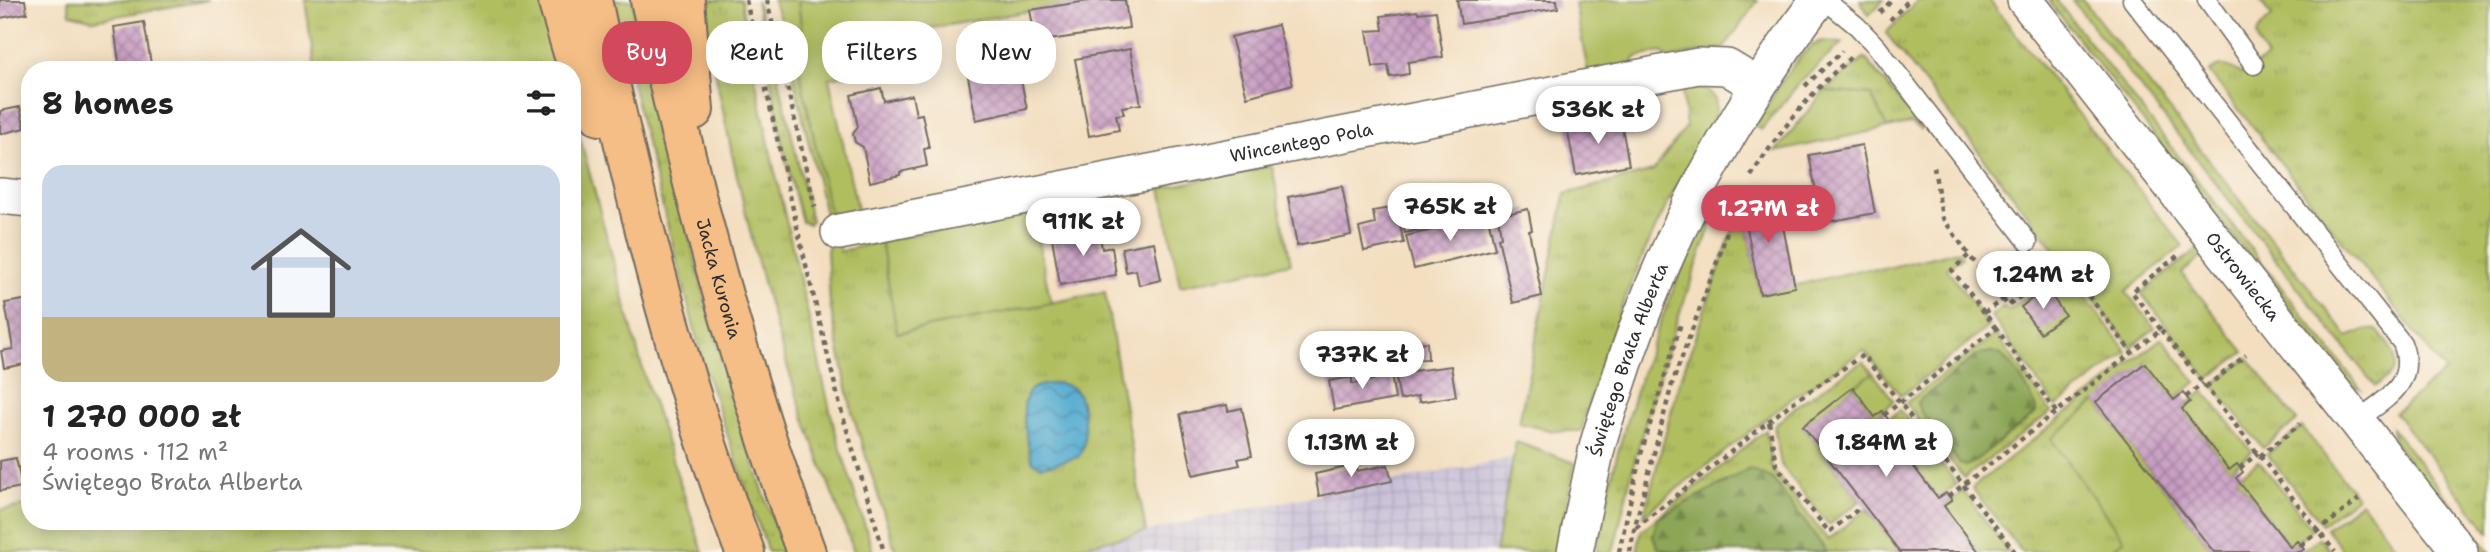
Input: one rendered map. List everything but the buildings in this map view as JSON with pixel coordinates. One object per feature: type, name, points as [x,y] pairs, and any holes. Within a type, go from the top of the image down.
[{"type":"main road","points":[[557,0],[576,61]]},
{"type":"main road","points":[[592,0],[635,190],[670,318],[705,437],[745,552]]},
{"type":"main road","name":"Jacka Kuronia","points":[[650,0],[724,300],[757,411],[806,552]]},
{"type":"main road","points":[[685,0],[694,114],[693,182]]},
{"type":"main road","points":[[581,73],[635,190]]},
{"type":"street","name":"Świętego Brata Alberta","points":[[1575,552],[1597,446],[1662,261],[1706,173],[1758,86],[1818,0]]},
{"type":"street","name":"Ostrowiecka","points":[[2025,0],[2460,552]]},
{"type":"street","name":"Wincentego Pola","points":[[827,221],[1698,66],[1727,67],[1758,86]]},
{"type":"street","points":[[0,195],[21,198]]},
{"type":"lane","points":[[1825,0],[1867,36],[2028,242]]},
{"type":"lane","points":[[2132,0],[2402,343],[2407,365],[2400,386],[2357,421]]},
{"type":"lane","points":[[2207,0],[2254,65]]},
{"type":"path","points":[[747,0],[841,410],[884,552]]},
{"type":"path","points":[[767,0],[827,221]]},
{"type":"path","points":[[1745,185],[1776,136],[1867,36],[1892,0]]},
{"type":"path","points":[[1802,90],[1909,0]]},
{"type":"path","points":[[1945,133],[1930,146],[1942,217],[2008,306],[2064,263],[2132,353]]},
{"type":"path","points":[[1630,552],[1672,384],[1740,193]]},
{"type":"path","points":[[1969,255],[1952,270],[2056,412]]},
{"type":"path","points":[[2132,292],[2335,552]]},
{"type":"path","points":[[1984,313],[2003,299]]},
{"type":"path","points":[[1619,552],[1640,457],[1683,319]]},
{"type":"path","points":[[1885,415],[1996,328]]},
{"type":"path","points":[[1949,496],[2161,330]]},
{"type":"path","points":[[1634,530],[1789,405],[1863,355],[2015,552]]},
{"type":"path","points":[[2186,397],[2246,355]]},
{"type":"path","points":[[1768,422],[1776,465],[1829,532],[1861,507]]},
{"type":"path","points":[[2240,468],[2300,424]]},
{"type":"path","points":[[2301,545],[2359,499]]},
{"type":"shaded area","points":[[1512,458],[1495,552],[1054,552],[1251,508]]},
{"type":"green space","points":[[68,0],[209,0],[94,20],[70,14]]},
{"type":"green space","points":[[305,0],[544,0],[560,61],[314,61]]},
{"type":"green space","points":[[614,0],[632,0],[637,21],[619,21]]},
{"type":"green space","points":[[702,0],[741,0],[744,21],[706,22]]},
{"type":"green space","points":[[756,0],[763,21],[760,21]]},
{"type":"green space","points":[[773,0],[1013,0],[1016,12],[956,21],[956,23],[942,26],[942,21],[822,21],[822,49],[808,52],[808,21],[781,21]]},
{"type":"green space","points":[[798,0],[1094,0],[972,21],[956,21],[956,24],[942,26],[942,21],[822,21],[822,84],[830,84],[858,213],[837,217],[829,210],[803,84],[808,84],[808,21],[800,21]]},
{"type":"green space","points":[[1599,0],[1758,0],[1724,48],[1667,58],[1662,52],[1636,57],[1632,64],[1588,72],[1575,4]]},
{"type":"green space","points":[[1860,0],[1884,0],[1869,15]]},
{"type":"green space","points":[[1918,0],[1989,0],[2183,246],[2126,291],[2155,328],[2131,347],[1886,33]]},
{"type":"green space","points":[[2048,0],[2056,0],[2361,389],[2350,385]]},
{"type":"green space","points":[[2072,0],[2083,0],[2348,337],[2367,329],[2377,330],[2395,360],[2392,373],[2385,380],[2375,386]]},
{"type":"green space","points":[[2259,0],[2490,0],[2490,533],[2395,413],[2445,371],[2209,72],[2224,66],[2240,74],[2267,58],[2257,36],[2261,27],[2272,16]]},
{"type":"green space","points":[[1821,41],[1842,43],[1801,81],[1761,130],[1755,126],[1792,66]]},
{"type":"green space","points":[[1865,58],[1921,130],[1911,123],[1887,128],[1871,95],[1824,91]]},
{"type":"green space","points":[[633,84],[652,84],[719,348],[761,485],[785,552],[768,552],[705,370]]},
{"type":"green space","points":[[717,84],[756,84],[834,427],[873,552],[854,552],[807,426],[756,257]]},
{"type":"green space","points":[[772,84],[780,84],[808,206],[811,221],[809,224],[802,222],[785,157]]},
{"type":"green space","points":[[795,84],[803,84],[831,224],[826,219]]},
{"type":"green space","points":[[1694,87],[1706,90],[1712,95],[1716,102],[1715,114],[1708,132],[1665,208],[1637,270],[1612,334],[1581,431],[1554,431],[1519,423],[1565,194],[1653,171],[1686,127],[1682,89]]},
{"type":"green space","points":[[1824,91],[1871,95],[1887,128],[1775,152]]},
{"type":"green space","points":[[581,141],[645,378],[703,552],[0,552],[0,510],[21,506],[21,530],[581,530]]},
{"type":"green space","points":[[1272,166],[1291,263],[1180,286],[1161,188]]},
{"type":"green space","points":[[1742,203],[1760,294],[1864,269],[1883,269],[1958,251],[1962,257],[1947,269],[1989,326],[1901,396],[1864,350],[1791,399],[1644,515],[1678,386]]},
{"type":"green space","points":[[1711,205],[1717,208],[1670,341],[1637,451],[1613,552],[1596,552],[1615,462],[1641,374]]},
{"type":"green space","points":[[1032,212],[1051,303],[897,333],[881,241]]},
{"type":"green space","points":[[840,240],[839,252],[881,241],[898,333],[1105,292],[1146,532],[1054,552],[896,552],[852,412],[830,305],[827,250],[830,243]]},
{"type":"green space","points":[[2200,247],[2205,254],[2182,273],[2244,352],[2208,379],[2141,293]]},
{"type":"green space","points":[[2064,268],[2127,352],[2056,407],[1991,316],[2004,306],[2008,311]]},
{"type":"green space","points":[[1996,334],[2051,412],[1964,478],[1906,403]]},
{"type":"green space","points":[[2162,338],[2196,382],[2174,400],[2145,363],[2124,540],[2109,552],[2022,552],[1972,488]]},
{"type":"green space","points":[[1992,352],[2007,360],[2018,374],[2029,391],[2036,413],[1966,466],[1960,464],[1919,409],[1917,402],[1972,359]]},
{"type":"green space","points":[[2248,358],[2297,421],[2263,448],[2213,385]]},
{"type":"green space","points":[[1863,361],[1873,373],[1803,426],[1860,501],[1829,525],[1781,465],[1774,426],[1796,406]]},
{"type":"green space","points":[[1873,373],[1894,401],[1875,417],[1853,387]]},
{"type":"green space","points":[[2204,391],[2252,452],[2229,470],[2182,409]]},
{"type":"green space","points":[[2096,402],[2214,552],[2109,552],[2124,540],[2051,439]]},
{"type":"green space","points":[[1900,410],[1957,484],[1938,498],[1881,425]]},
{"type":"green space","points":[[2302,427],[2357,497],[2322,524],[2267,454]]},
{"type":"green space","points":[[2392,428],[2490,552],[2480,552],[2394,442]]},
{"type":"green space","points":[[1766,430],[1772,469],[1828,540],[1866,509],[1900,552],[1637,552],[1641,531]]},
{"type":"green space","points":[[1516,442],[1575,463],[1556,552],[1495,552]]},
{"type":"green space","points":[[2259,461],[2312,529],[2290,547],[2236,478]]},
{"type":"green space","points":[[1749,469],[1772,478],[1827,552],[1672,552],[1658,548],[1653,537],[1658,518]]},
{"type":"green space","points":[[1963,491],[2009,552],[1979,552],[1944,506]]},
{"type":"green space","points":[[2361,502],[2400,552],[2344,552],[2326,529]]},
{"type":"green space","points":[[2319,538],[2331,552],[2300,552]]},
{"type":"water","points":[[1058,383],[1072,388],[1078,394],[1084,417],[1083,444],[1078,457],[1041,466],[1033,462],[1030,455],[1024,407],[1030,391],[1036,387]]}]
